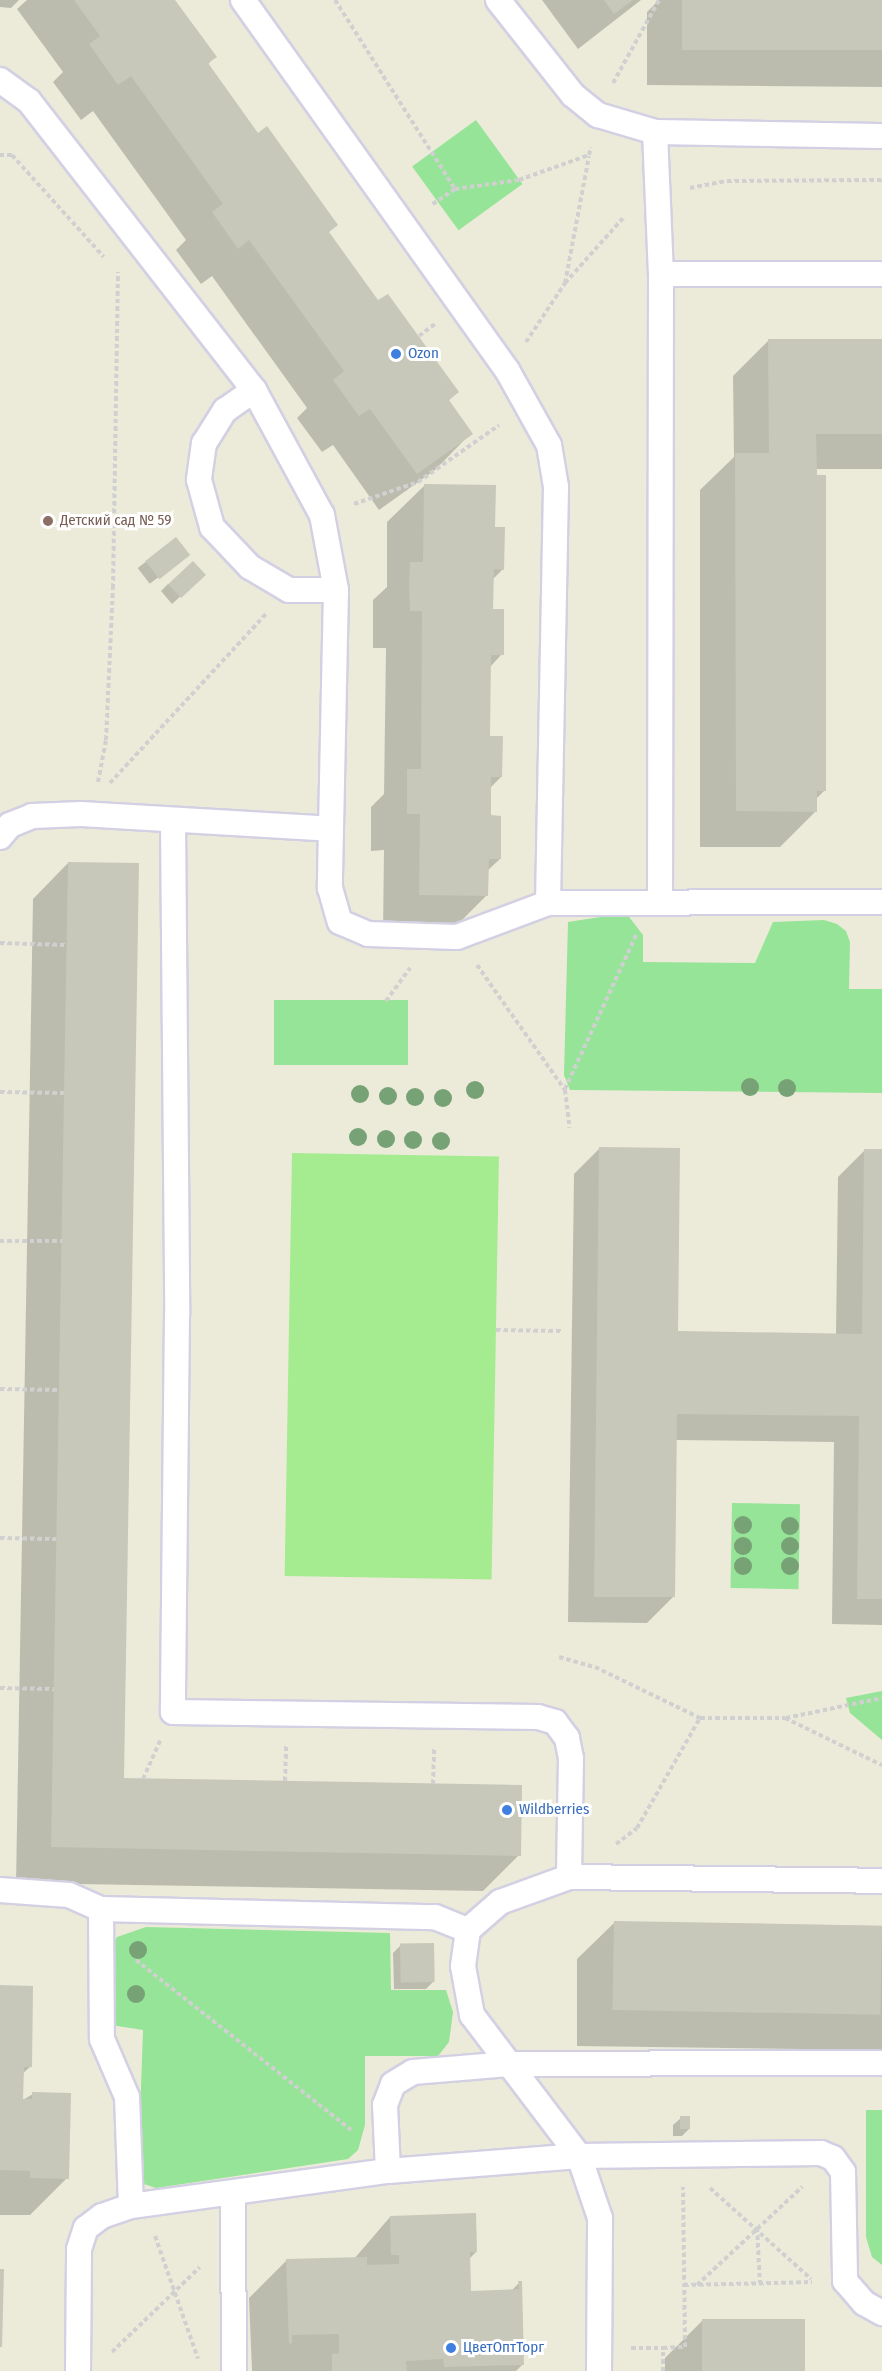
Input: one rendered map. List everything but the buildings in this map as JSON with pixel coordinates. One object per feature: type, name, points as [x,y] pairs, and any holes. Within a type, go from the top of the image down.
[{"type":"lane","points":[[243,0],[507,370],[529,404],[549,445],[556,487],[548,903]]},
{"type":"lane","points":[[498,0],[573,94],[598,115],[655,132],[882,136]]},
{"type":"lane","points":[[0,80],[29,101],[146,248],[254,390],[322,515],[336,590],[330,888],[340,922],[368,934],[458,937],[548,903],[660,900],[882,902]]},
{"type":"lane","points":[[655,132],[661,274],[660,900]]},
{"type":"lane","points":[[661,274],[882,274]]},
{"type":"lane","points":[[254,390],[225,410],[204,443],[199,480],[212,527],[250,567],[289,590],[336,590]]},
{"type":"lane","points":[[0,837],[10,825],[32,816],[81,814],[330,829]]},
{"type":"lane","points":[[173,821],[177,1314],[173,1712],[538,1717],[555,1722],[567,1738],[571,1758],[569,1877]]},
{"type":"lane","points":[[599,2371],[600,2218],[579,2156],[472,2015],[463,1965],[468,1930],[500,1902],[569,1877],[882,1881]]},
{"type":"lane","points":[[0,1890],[69,1895],[101,1909],[435,1917],[468,1930]]},
{"type":"lane","points":[[101,1909],[102,2039],[126,2097],[131,2206]]},
{"type":"lane","points":[[388,2171],[385,2105],[393,2084],[413,2072],[508,2064],[882,2063]]},
{"type":"lane","points":[[78,2371],[82,2238],[86,2228],[102,2216],[131,2206],[388,2171],[579,2156],[821,2153],[834,2158],[843,2172],[845,2281],[864,2303],[882,2313]]},
{"type":"lane","points":[[233,2193],[236,2233],[234,2371]]},
{"type":"path","points":[[335,0],[455,189]]},
{"type":"path","points":[[565,283],[598,115],[625,57],[659,0]]},
{"type":"path","points":[[0,155],[12,155],[118,272],[113,588],[106,740],[96,789]]},
{"type":"path","points":[[404,224],[455,189],[519,180],[589,155]]},
{"type":"path","points":[[507,370],[565,283],[634,206],[658,194],[727,181],[882,180]]},
{"type":"path","points":[[118,272],[146,248]]},
{"type":"path","points":[[419,336],[433,326]]},
{"type":"path","points":[[322,515],[418,482],[529,404]]},
{"type":"path","points":[[81,814],[289,590]]},
{"type":"path","points":[[565,1090],[640,928],[660,900]]},
{"type":"path","points":[[458,937],[565,1090],[570,1128]]},
{"type":"path","points":[[0,943],[66,945]]},
{"type":"path","points":[[0,1092],[64,1093]]},
{"type":"path","points":[[0,1241],[62,1241]]},
{"type":"path","points":[[496,1330],[564,1331]]},
{"type":"path","points":[[0,1389],[59,1390]]},
{"type":"path","points":[[0,1538],[56,1539]]},
{"type":"path","points":[[559,1657],[596,1667],[700,1718],[785,1718],[882,1698]]},
{"type":"path","points":[[0,1688],[54,1689]]},
{"type":"path","points":[[143,1779],[173,1712]]},
{"type":"path","points":[[612,1846],[638,1828],[700,1718]]},
{"type":"path","points":[[785,1718],[882,1765]]},
{"type":"path","points":[[102,1934],[361,2138],[386,2147]]},
{"type":"path","points":[[663,2371],[663,2348],[685,2347],[683,2153]]},
{"type":"path","points":[[697,2285],[834,2158]]},
{"type":"path","points":[[704,2183],[757,2227],[813,2282]]},
{"type":"path","points":[[131,2206],[150,2223],[199,2361]]},
{"type":"path","points":[[757,2227],[760,2283]]},
{"type":"path","points":[[109,2355],[236,2233]]},
{"type":"path","points":[[684,2285],[845,2281]]},
{"type":"green space","points":[[476,120],[522,184],[459,230],[412,166]]},
{"type":"green space","points":[[626,913],[643,935],[643,962],[755,963],[773,922],[824,920],[837,924],[846,931],[850,942],[849,989],[882,989],[882,1093],[570,1090],[564,1075],[568,922]]},
{"type":"green space","points":[[274,1000],[408,1000],[408,1065],[274,1065]]},
{"type":"green space","points":[[292,1153],[499,1157],[492,1580],[285,1576]]},
{"type":"green space","points":[[732,1503],[800,1504],[799,1589],[731,1588]]},
{"type":"green space","points":[[882,1691],[882,1740],[850,1713],[846,1698]]},
{"type":"green space","points":[[146,1927],[390,1933],[391,1990],[446,1990],[453,2012],[449,2042],[438,2056],[365,2056],[365,2125],[358,2150],[348,2159],[156,2188],[144,2184],[138,2174],[143,2030],[111,2025],[109,1951],[117,1937]]},
{"type":"green space","points":[[866,2110],[882,2110],[882,2265],[872,2257],[866,2237]]},
{"type":"place","name":"Ozon","points":[[396,354]]},
{"type":"place","name":"Детский сад № 59","points":[[48,521]]},
{"type":"place","name":"Wildberries","points":[[507,1810]]},
{"type":"place","name":"ЦветОптТорг","points":[[451,2348]]}]
